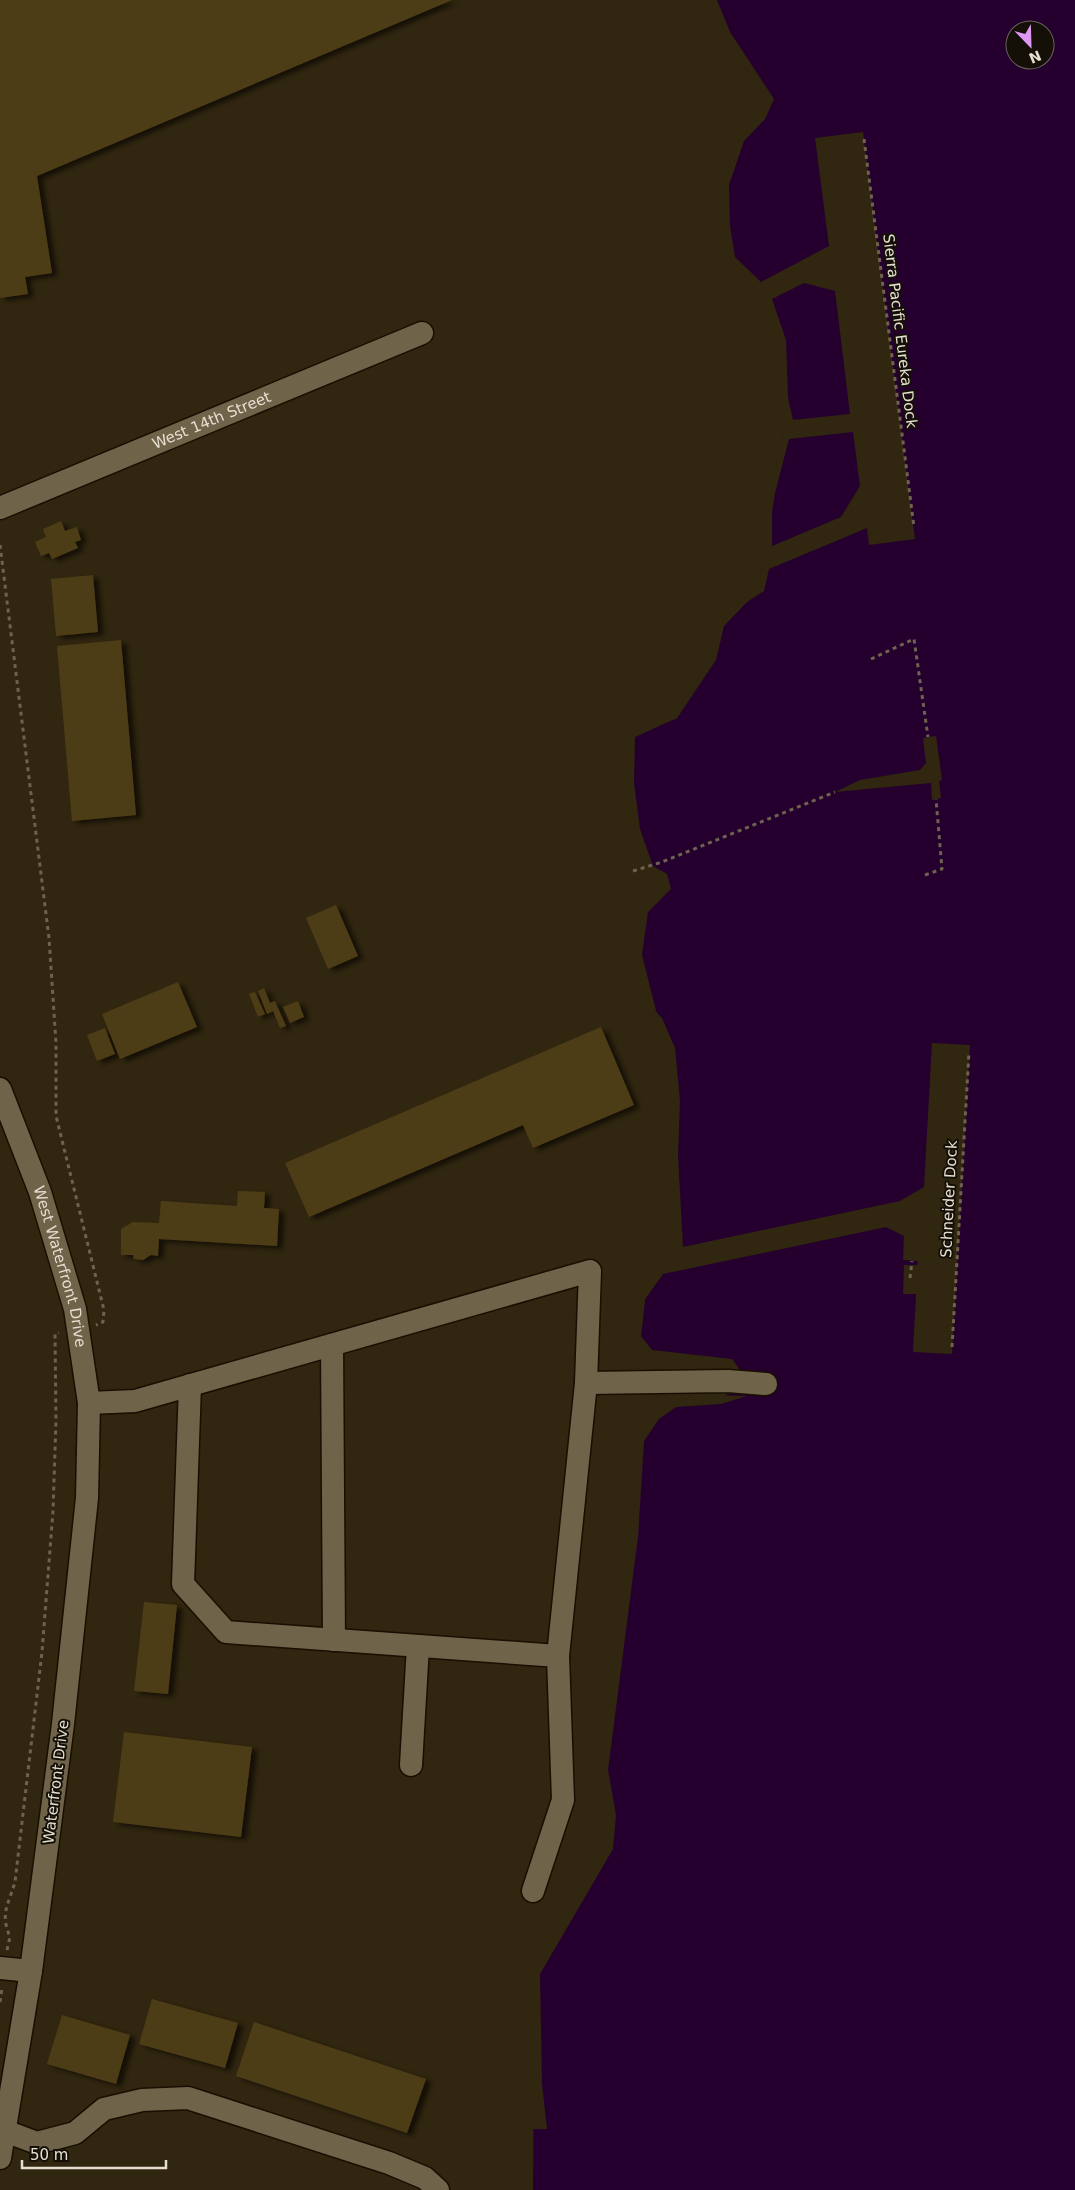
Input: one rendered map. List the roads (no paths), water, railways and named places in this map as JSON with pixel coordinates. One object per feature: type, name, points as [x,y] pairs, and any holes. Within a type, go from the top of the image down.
[{"type":"street","name":"West 14th Street","points":[[0,508],[422,333]]},
{"type":"street","name":"West Waterfront Drive","points":[[0,1089],[40,1192],[75,1309],[89,1403]]},
{"type":"street","points":[[89,1403],[135,1401],[590,1272],[586,1383],[558,1656],[563,1800],[533,1891]]},
{"type":"street","points":[[332,1345],[334,1640]]},
{"type":"street","points":[[586,1383],[728,1381],[766,1384]]},
{"type":"street","points":[[190,1385],[183,1584],[226,1632],[558,1656]]},
{"type":"street","name":"Waterfront Drive","points":[[0,2158],[6,2131],[31,1971],[63,1724],[86,1498],[89,1403]]},
{"type":"street","points":[[411,1765],[418,1646]]},
{"type":"street","points":[[0,1968],[31,1971]]},
{"type":"street","points":[[6,2131],[37,2143],[76,2133],[104,2110],[142,2100],[188,2098],[389,2163],[425,2178],[438,2190]]}]
